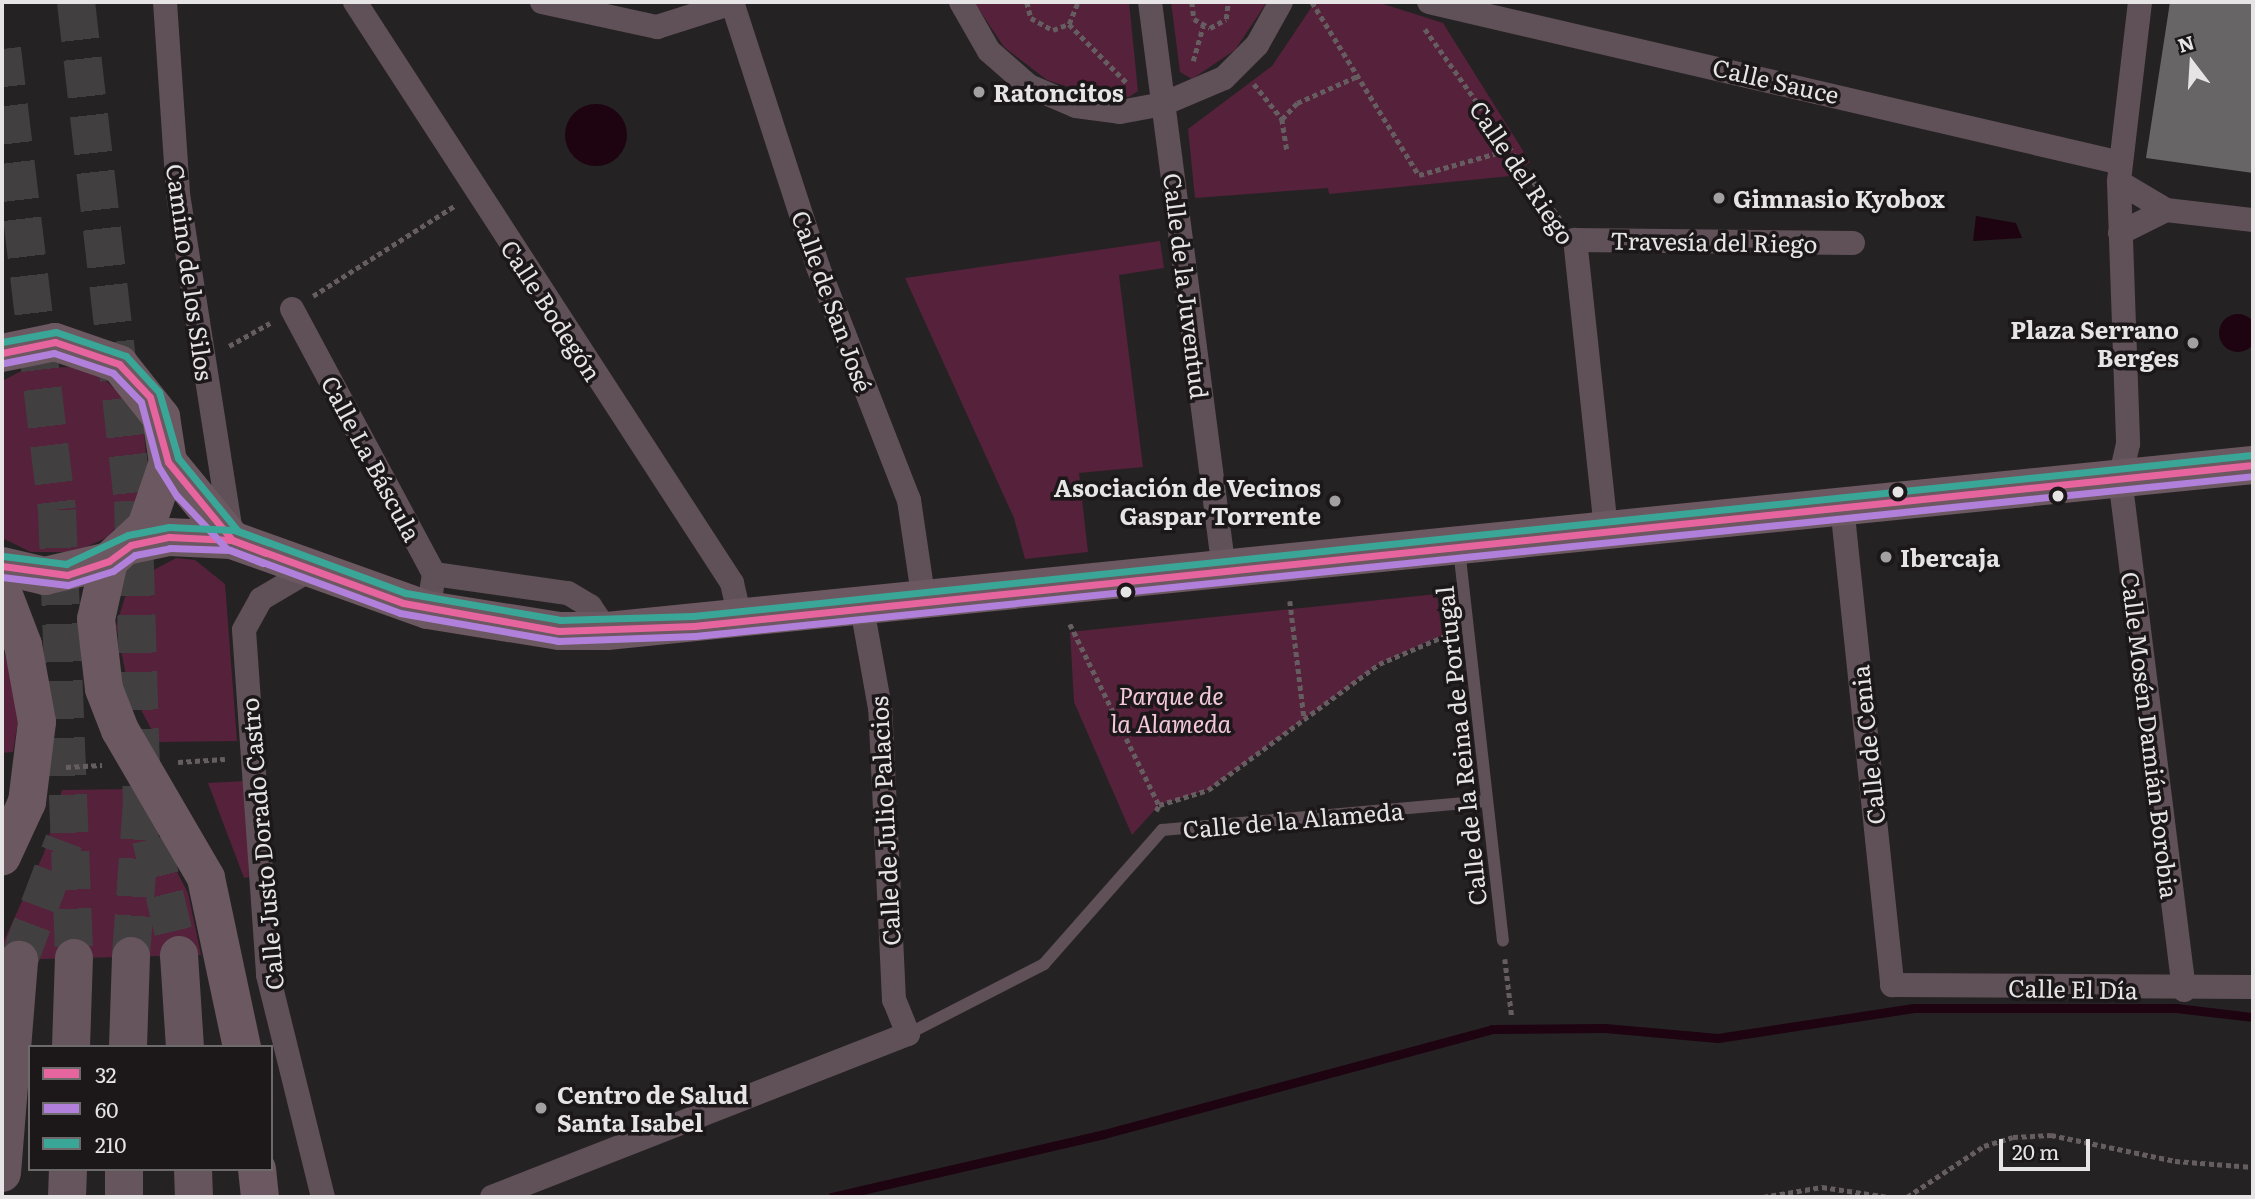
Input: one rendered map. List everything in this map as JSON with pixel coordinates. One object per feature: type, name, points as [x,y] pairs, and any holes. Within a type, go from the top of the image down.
[{"type":"highway","points":[[179,955],[185,1045]]},
{"type":"highway","points":[[128,1045],[131,956]]},
{"type":"highway","points":[[71,1045],[74,958]]},
{"type":"highway","points":[[2,1173],[19,960]]},
{"type":"highway","points":[[67,1197],[68,1171]]},
{"type":"highway","points":[[124,1171],[124,1197]]},
{"type":"highway","points":[[193,1171],[194,1197]]},
{"type":"main road","points":[[5,347],[78,345],[119,364],[160,417],[168,462],[158,507],[120,553],[96,619],[104,689],[120,730],[206,878],[242,1045]]},
{"type":"main road","points":[[168,462],[232,540]]},
{"type":"main road","points":[[2,566],[46,576],[169,537],[232,540],[310,570],[431,592],[548,629],[607,631],[741,621],[1606,529],[2253,465]]},
{"type":"main road","points":[[2,590],[23,645],[37,722],[27,802],[2,856]]},
{"type":"main road","points":[[257,1171],[260,1197]]},
{"type":"street","name":"Camino de los Silos","points":[[165,2],[178,194],[232,540]]},
{"type":"street","name":"Calle Bodegón","points":[[355,2],[474,193],[732,583],[741,621]]},
{"type":"street","points":[[542,2],[657,27],[732,2]]},
{"type":"street","name":"Calle de San José","points":[[732,2],[818,267],[909,500],[924,601]]},
{"type":"street","points":[[961,2],[989,51],[1046,95],[1111,111],[1164,104],[1237,68],[1282,2]]},
{"type":"street","name":"Calle de la Juventud","points":[[1150,2],[1224,570]]},
{"type":"street","points":[[2120,478],[2128,444],[2120,173],[2140,2]]},
{"type":"street","name":"Calle Sauce","points":[[1424,11],[2120,173]]},
{"type":"street","points":[[2120,173],[2166,210],[2253,220]]},
{"type":"street","points":[[2120,233],[2166,210]]},
{"type":"street","name":"Travesía del Riego","points":[[1575,240],[1853,243]]},
{"type":"street","name":"Calle del Riego","points":[[1575,240],[1606,529]]},
{"type":"street","name":"Calle La Báscula","points":[[292,309],[431,592]]},
{"type":"street","name":"Calle Mosén Damián Borobia","points":[[2120,478],[2184,990]]},
{"type":"street","name":"Calle de Cenia","points":[[1842,506],[1892,985]]},
{"type":"street","name":"Calle Justo Dorado Castro","points":[[310,570],[261,599],[244,630],[268,975],[322,1193]]},
{"type":"street","name":"Calle de Julio Palacios","points":[[862,608],[880,708],[894,1000],[908,1034]]},
{"type":"street","name":"Calle El Día","points":[[1892,985],[2184,990],[2253,987]]},
{"type":"street","name":"Calle de la Alameda","points":[[492,1197],[908,1034]]},
{"type":"lane","name":"Calle de la Reina de Portugal","points":[[1458,546],[1503,941]]},
{"type":"lane","name":"Calle de la Alameda","points":[[908,1034],[1044,964],[1162,830],[1487,801]]},
{"type":"path","points":[[1027,2],[1031,18],[1044,29],[1069,24]]},
{"type":"path","points":[[1069,24],[1078,2]]},
{"type":"path","points":[[1192,2],[1191,13],[1203,26]]},
{"type":"path","points":[[1203,26],[1226,19],[1228,2]]},
{"type":"path","points":[[1312,2],[1419,174],[1508,150]]},
{"type":"path","name":"Calle del Riego","points":[[1424,11],[1508,150],[1575,240]]},
{"type":"path","points":[[1069,24],[1137,93]]},
{"type":"path","points":[[1192,66],[1203,26]]},
{"type":"path","points":[[1282,119],[1297,103],[1358,76]]},
{"type":"path","points":[[1252,81],[1282,119],[1287,151]]},
{"type":"path","points":[[202,357],[292,309],[474,193]]},
{"type":"path","points":[[1290,601],[1304,717]]},
{"type":"path","points":[[1070,624],[1159,805],[1162,830]]},
{"type":"path","points":[[1159,805],[1208,790],[1379,664],[1448,634]]},
{"type":"path","points":[[169,762],[237,759]]},
{"type":"path","points":[[58,768],[109,765]]},
{"type":"path","points":[[1503,941],[1512,1018]]},
{"type":"path","points":[[1908,1197],[1984,1146],[2013,1137],[2051,1135],[2175,1161],[2253,1167]]},
{"type":"path","points":[[1763,1197],[1822,1187],[1888,1197]]},
{"type":"green space","points":[[974,2],[1129,2],[1138,91],[1129,97],[1096,96],[1047,80],[1004,47]]},
{"type":"green space","points":[[1171,2],[1267,2],[1235,50],[1192,79],[1180,72]]},
{"type":"green space","points":[[1315,2],[1377,2],[1443,23],[1530,162],[1511,176],[1329,194],[1328,188],[1195,198],[1188,129],[1272,66]]},
{"type":"green space","points":[[1160,241],[1164,268],[1119,275],[1143,467],[1079,473],[1088,552],[1025,559],[1014,518],[905,278]]},
{"type":"green space","points":[[74,367],[104,379],[130,403],[143,426],[148,471],[139,500],[108,537],[75,552],[31,552],[2,538],[2,381],[27,368]]},
{"type":"green space","points":[[176,558],[195,560],[225,584],[237,741],[158,742],[128,685],[116,626],[125,597],[146,574]]},
{"type":"green space","name":"Parque de la Alameda","points":[[1437,594],[1442,635],[1379,664],[1208,790],[1159,805],[1132,835],[1074,702],[1070,632]]},
{"type":"green space","points":[[2,645],[20,708],[13,752],[2,753]]},
{"type":"green space","points":[[245,781],[249,877],[244,878],[208,783]]},
{"type":"green space","points":[[134,789],[188,893],[201,955],[2,960],[2,945],[44,853],[62,790]]},
{"type":"shaded area","points":[[596,104],[618,113],[627,135],[618,157],[596,166],[574,157],[565,135],[574,113]]},
{"type":"shaded area","points":[[1976,216],[2016,223],[2022,238],[1973,241]]},
{"type":"shaded area","points":[[2231,316],[2245,316],[2255,326],[2255,340],[2245,350],[2231,350],[2221,340],[2221,326]]},
{"type":"building","points":[[2170,2],[2253,2],[2253,173],[2146,158]]},
{"type":"waterway","points":[[832,1197],[1104,1134],[1492,1029],[1605,1028],[1718,1038],[1914,1008],[2176,1008],[2253,1017]]},
{"type":"tunnel","points":[[76,2],[133,501],[142,802],[131,956]]},
{"type":"tunnel","points":[[2,49],[57,510],[74,958]]},
{"type":"tunnel","points":[[151,839],[179,955]]},
{"type":"tunnel","points":[[19,960],[64,841]]},
{"type":"transit line","name":"210","points":[[2,342],[56,332],[126,356],[159,392],[178,458],[238,531],[406,593],[560,620],[693,616],[2252,455]]},
{"type":"transit line","name":"32","points":[[2,353],[55,342],[119,364],[150,397],[168,462],[232,540],[403,603],[559,631],[694,626],[2253,465]]},
{"type":"transit line","name":"60","points":[[4,363],[54,353],[113,373],[141,402],[158,466],[177,496],[227,549],[400,613],[558,641],[695,636],[2253,476]]},
{"type":"transit line","name":"210","points":[[3,556],[66,564],[128,535],[169,527],[234,530],[270,543]]},
{"type":"transit line","name":"32","points":[[2,566],[67,575],[109,561],[131,545],[169,537],[232,540],[266,553]]},
{"type":"transit line","name":"60","points":[[2,577],[68,585],[113,571],[135,555],[170,548],[230,550],[262,563]]},
{"type":"place","name":"Ratoncitos","points":[[979,92]]},
{"type":"place","name":"Gimnasio Kyobox","points":[[1719,198]]},
{"type":"place","name":"Plaza Serrano Berges","points":[[2193,343]]},
{"type":"place","name":"Asociación de Vecinos Gaspar Torrente","points":[[1335,501]]},
{"type":"place","name":"Ibercaja","points":[[1886,557]]},
{"type":"place","name":"Centro de Salud Santa Isabel","points":[[541,1108]]}]
